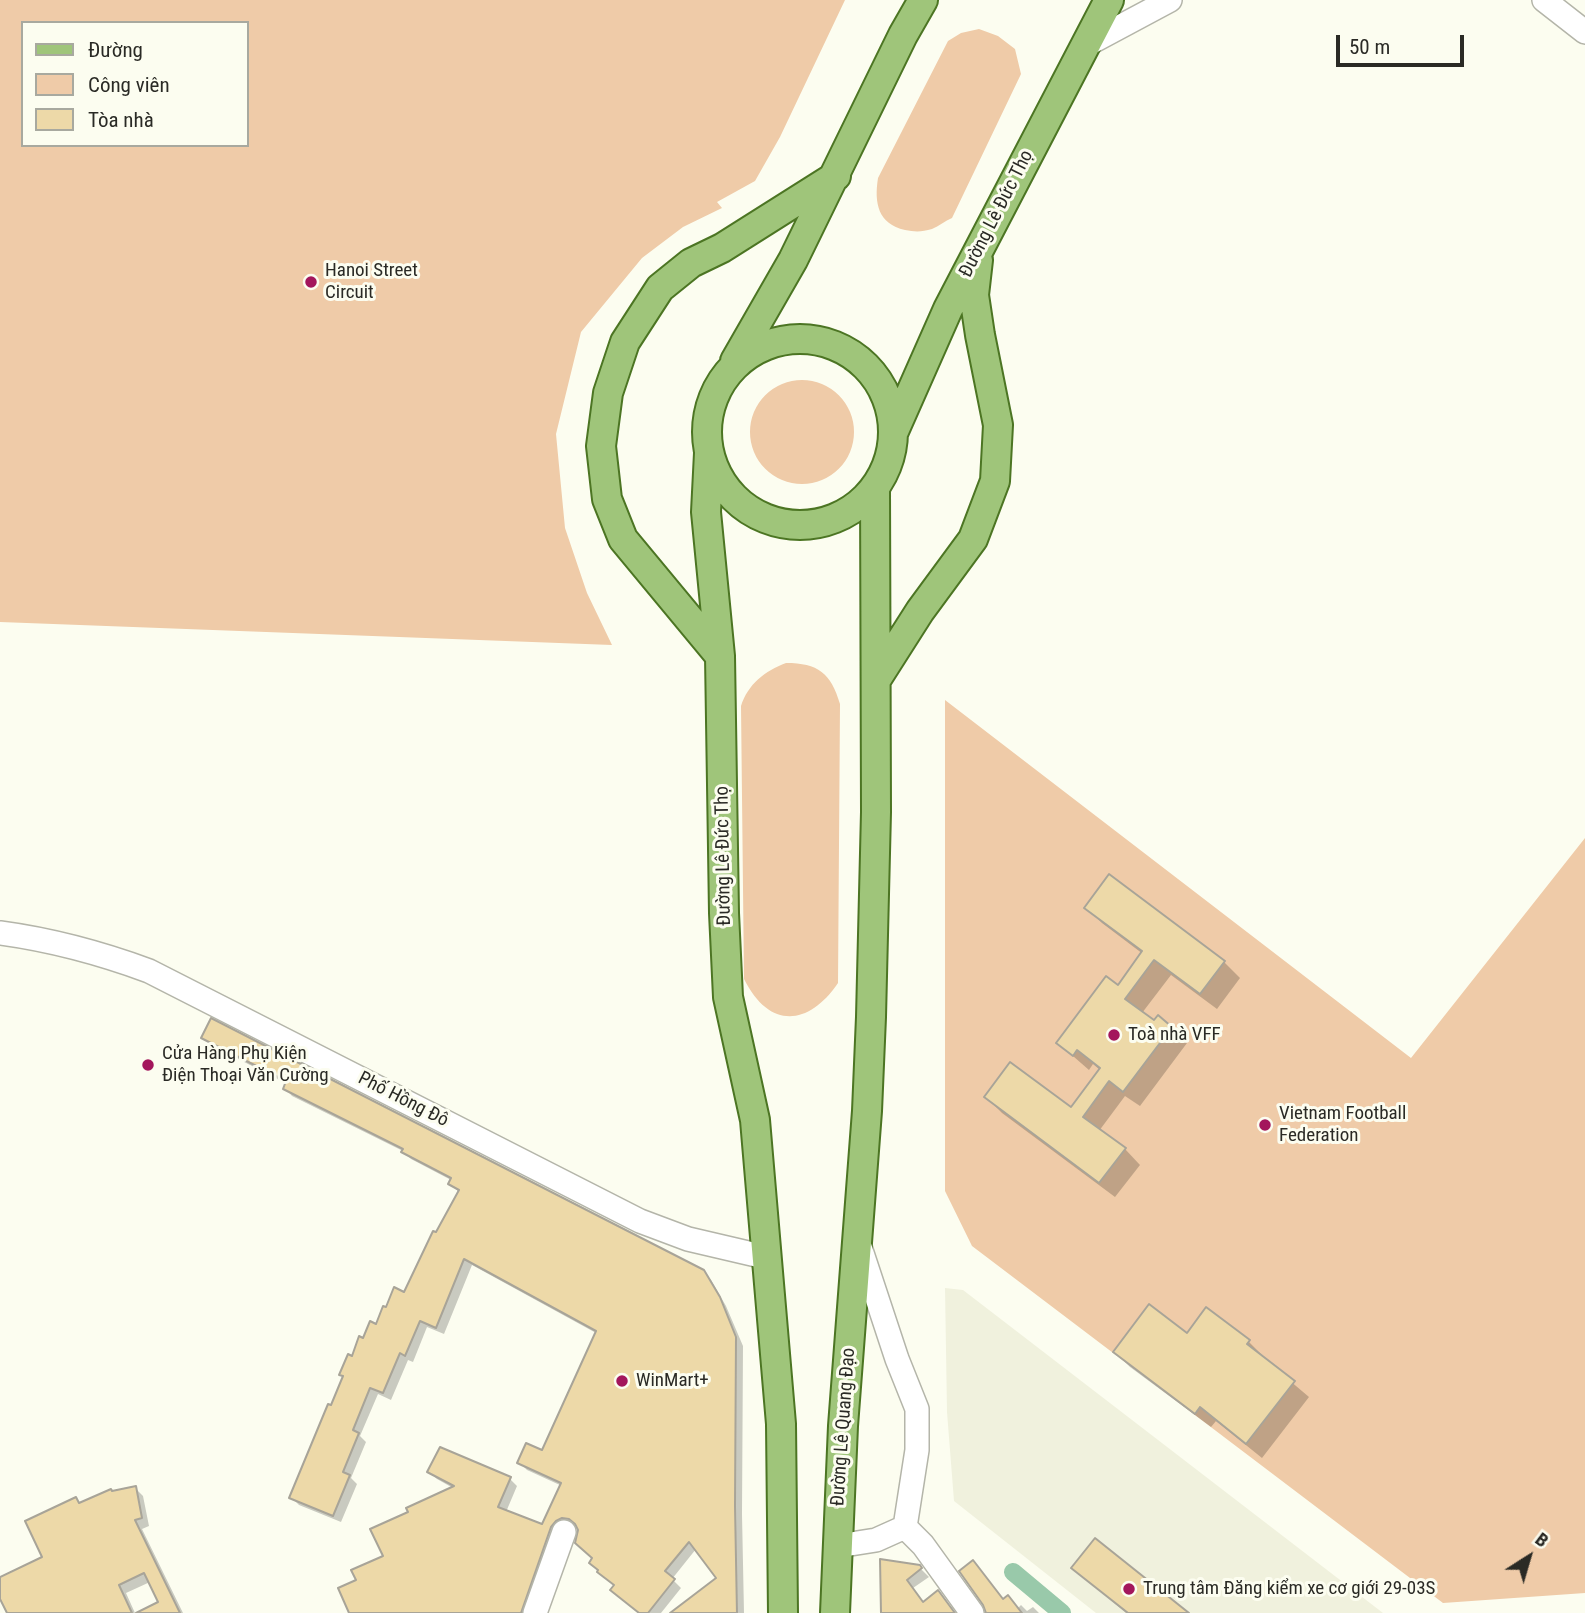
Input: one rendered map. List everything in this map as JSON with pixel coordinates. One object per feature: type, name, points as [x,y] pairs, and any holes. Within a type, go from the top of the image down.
[{"type":"main road","points":[[732,368],[756,349],[787,339],[818,340],[848,352],[872,373],[888,400],[894,431],[889,461],[876,488],[854,509],[827,522],[796,526],[766,519],[740,504],[720,481],[709,453],[707,422],[715,393],[793,260],[902,35],[923,0]]},
{"type":"main road","name":"Đường Lê Đức Thọ","points":[[894,431],[948,309],[1109,0]]},
{"type":"main road","points":[[720,656],[623,540],[607,499],[601,446],[608,393],[625,342],[660,288],[691,263],[722,248],[836,176]]},
{"type":"main road","points":[[876,680],[920,611],[973,538],[995,481],[998,425],[974,295],[980,245]]},
{"type":"main road","name":"Đường Lê Đức Thọ","points":[[709,453],[706,512],[720,656],[723,913],[728,997],[755,1120],[765,1257]]},
{"type":"main road","points":[[858,1241],[871,1017],[876,811],[876,488]]},
{"type":"main road","name":"Đường Lê Quang Đạo","points":[[835,1613],[843,1426],[858,1241]]},
{"type":"main road","points":[[765,1257],[781,1424],[783,1613]]},
{"type":"street","points":[[1084,46],[1170,0]]},
{"type":"street","points":[[1544,0],[1585,32]]},
{"type":"street","name":"Phố Hồng Đô","points":[[0,933],[46,940],[100,953],[149,971],[640,1222],[688,1239],[765,1257]]},
{"type":"street","points":[[858,1241],[897,1359],[917,1409],[917,1450],[905,1527]]},
{"type":"street","points":[[838,1546],[876,1540],[905,1527]]},
{"type":"street","points":[[905,1527],[923,1545],[972,1613]]},
{"type":"street","points":[[535,1613],[564,1532]]},
{"type":"shaded area","points":[[945,1288],[963,1290],[1383,1613],[1096,1613],[954,1501],[947,1412]]},
{"type":"green space","name":"Hanoi Street Circuit","points":[[0,0],[845,0],[780,137],[755,181],[717,202],[722,208],[683,227],[642,258],[581,332],[556,434],[565,528],[587,593],[612,645],[0,622]]},
{"type":"green space","points":[[979,29],[998,36],[1015,49],[1021,74],[952,218],[925,231],[896,227],[884,218],[880,211],[878,178],[948,41],[961,33]]},
{"type":"green space","points":[[802,380],[822,384],[839,395],[850,412],[854,432],[850,452],[839,469],[822,480],[802,484],[782,480],[765,469],[754,452],[750,432],[754,412],[765,395],[782,384]]},
{"type":"green space","points":[[786,663],[807,665],[822,672],[832,685],[840,704],[838,983],[814,1008],[789,1016],[777,1014],[765,1007],[744,979],[741,706],[758,679]]},
{"type":"green space","name":"Vietnam Football Federation","points":[[945,700],[1411,1058],[1585,838],[1585,1593],[1443,1603],[972,1246],[945,1191]]},
{"type":"building","points":[[1109,874],[1225,961],[1200,994],[1154,960],[1125,999],[1154,1020],[1158,1015],[1172,1027],[1123,1092],[1109,1081],[1083,1117],[1126,1148],[1099,1183],[984,1097],[1010,1062],[1071,1107],[1100,1068],[1077,1050],[1073,1056],[1056,1043],[1106,976],[1118,985],[1142,951],[1084,908]]},
{"type":"building","points":[[211,1018],[704,1270],[720,1297],[736,1337],[737,1613],[670,1613],[716,1578],[689,1542],[665,1571],[675,1579],[648,1613],[639,1613],[610,1590],[614,1585],[597,1572],[589,1563],[592,1558],[575,1543],[578,1530],[575,1524],[562,1518],[551,1527],[521,1613],[349,1613],[338,1588],[356,1580],[351,1570],[383,1556],[370,1529],[408,1512],[406,1508],[454,1486],[427,1472],[440,1447],[511,1477],[498,1507],[542,1524],[561,1483],[517,1463],[526,1443],[542,1450],[596,1331],[464,1259],[436,1328],[420,1321],[405,1356],[400,1353],[383,1393],[370,1388],[353,1430],[359,1433],[343,1472],[350,1475],[333,1516],[289,1498],[328,1404],[331,1405],[343,1376],[339,1375],[348,1354],[352,1356],[359,1336],[363,1338],[370,1321],[376,1324],[394,1287],[404,1292],[433,1231],[436,1232],[459,1190],[448,1184],[451,1178],[401,1152],[403,1149],[283,1089],[286,1081],[201,1038]]},
{"type":"building","points":[[1149,1304],[1187,1333],[1206,1307],[1250,1340],[1247,1344],[1295,1381],[1246,1444],[1200,1407],[1195,1414],[1113,1352]]},
{"type":"building","points":[[136,1486],[142,1518],[135,1520],[180,1613],[136,1613],[158,1602],[144,1573],[119,1585],[132,1613],[7,1613],[0,1599],[0,1577],[42,1557],[25,1521],[76,1497],[79,1503],[111,1489],[112,1491]]},
{"type":"building","name":"Trung tâm Đăng kiểm xe cơ giới 29-03S","points":[[1095,1538],[1189,1613],[1128,1613],[1071,1568]]},
{"type":"building","points":[[880,1559],[920,1565],[922,1568],[907,1580],[923,1602],[938,1590],[955,1613],[881,1613]]},
{"type":"building","points":[[973,1560],[1003,1599],[1008,1595],[1022,1613],[986,1613],[959,1571]]},
{"type":"waterway","points":[[1013,1572],[1062,1613]]},
{"type":"place","name":"Hanoi Street Circuit","points":[[311,282]]},
{"type":"place","name":"Toà nhà VFF","points":[[1114,1035]]},
{"type":"place","name":"Cửa Hàng Phụ Kiện Điện Thoại Văn Cường","points":[[148,1065]]},
{"type":"place","name":"Vietnam Football Federation","points":[[1265,1125]]},
{"type":"place","name":"WinMart+","points":[[622,1381]]},
{"type":"place","name":"Trung tâm Đăng kiểm xe cơ giới 29-03S","points":[[1129,1589]]}]
